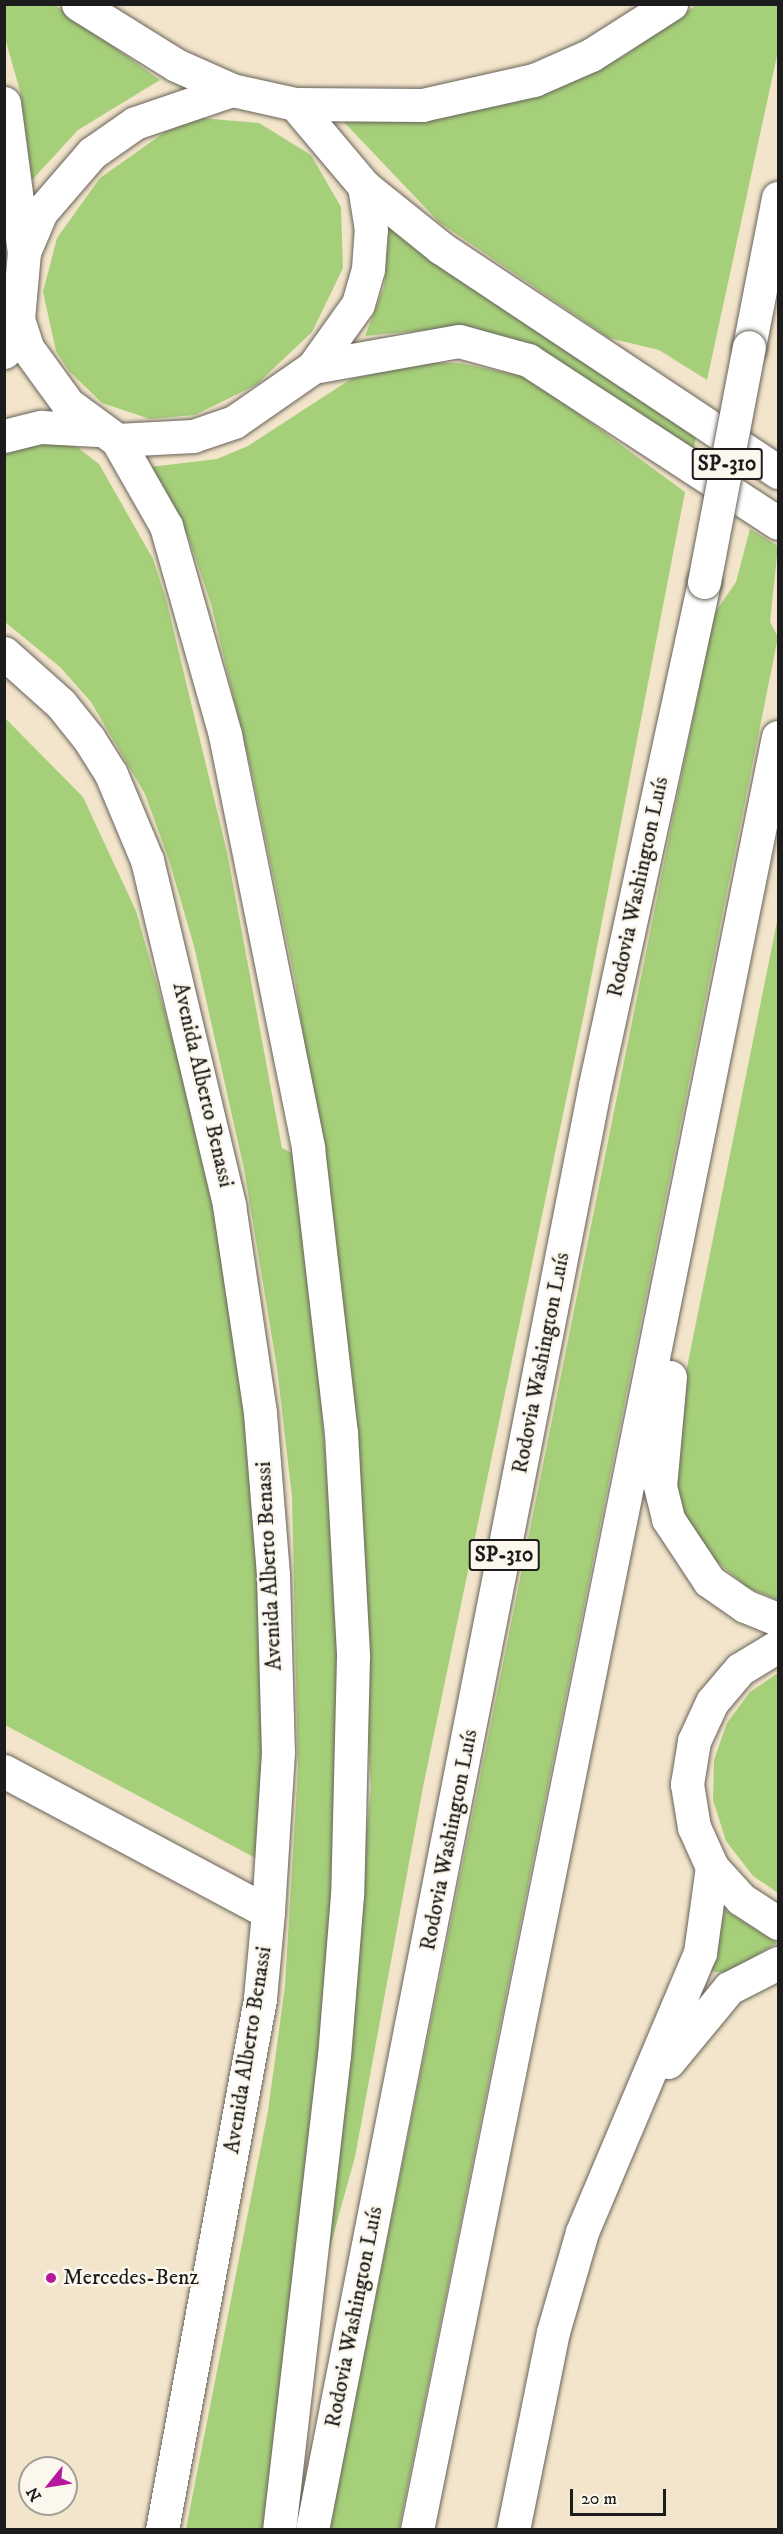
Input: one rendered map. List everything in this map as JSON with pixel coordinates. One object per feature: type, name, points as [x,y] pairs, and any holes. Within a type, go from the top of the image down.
[{"type":"main road","points":[[78,4],[130,41],[232,90],[295,104],[422,105],[534,80],[591,56],[672,4]]},
{"type":"main road","points":[[24,252],[41,212],[92,153],[135,123],[232,90]]},
{"type":"main road","points":[[4,103],[24,252],[18,319],[4,352]]},
{"type":"main road","points":[[295,104],[364,186],[487,281],[778,472]]},
{"type":"main road","points":[[4,436],[41,427],[107,435],[193,436],[234,422],[313,367],[358,304],[368,268],[371,230],[364,186]]},
{"type":"main road","name":"Rodovia Washington Luís","points":[[312,2529],[595,1085],[704,582],[778,198]]},
{"type":"main road","points":[[18,319],[43,373],[107,435],[166,526],[228,746],[308,1148],[341,1432],[353,1657],[347,1894],[334,2055],[279,2529]]},
{"type":"main road","points":[[313,367],[459,341],[528,360],[778,523]]},
{"type":"main road","name":"Avenida Alberto Benassi","points":[[4,653],[61,704],[89,739],[131,818],[182,989],[230,1205],[260,1413],[273,1575],[278,1752],[268,1912],[258,2009],[162,2529]]},
{"type":"main road","points":[[417,2529],[778,737]]},
{"type":"main road","points":[[695,1151],[660,1486],[676,1536],[709,1581],[745,1606],[778,1619]]},
{"type":"main road","points":[[778,1646],[740,1669],[712,1702],[694,1741],[687,1784],[694,1827],[712,1867],[741,1899],[778,1923]]},
{"type":"main road","points":[[4,1771],[268,1912]]},
{"type":"main road","points":[[513,2529],[553,2332],[582,2232],[700,1953],[712,1867]]},
{"type":"main road","points":[[629,2120],[702,2014],[729,1988],[778,1963]]},
{"type":"green space","points":[[4,5],[55,5],[160,80],[78,130],[32,180],[20,91],[5,38]]},
{"type":"green space","points":[[696,5],[778,5],[778,51],[707,380],[659,350],[609,338],[439,222],[342,120],[582,77],[624,56]]},
{"type":"green space","points":[[200,118],[259,123],[311,155],[341,207],[343,268],[312,332],[256,385],[195,415],[150,419],[102,403],[69,371],[56,351],[43,292],[57,238],[100,178],[165,132]]},
{"type":"green space","points":[[390,223],[462,280],[696,437],[693,453],[527,342],[456,327],[365,336],[384,287]]},
{"type":"green space","points":[[422,363],[460,363],[530,378],[685,492],[585,1009],[423,1787],[355,2157],[321,2279],[371,1788],[348,1347],[295,980],[252,773],[211,604],[188,536],[150,467],[217,459],[248,446],[351,379]]},
{"type":"green space","points":[[46,441],[77,447],[99,464],[153,559],[166,599],[227,852],[282,1148],[292,1153],[320,1382],[339,1642],[331,1992],[269,2529],[186,2529],[268,2111],[285,1986],[298,1768],[292,1497],[277,1368],[244,1169],[194,946],[169,860],[145,794],[91,702],[60,667],[5,622],[5,451]]},
{"type":"green space","points":[[750,529],[778,546],[770,622],[778,637],[399,2529],[329,2529],[714,614],[736,582]]},
{"type":"green space","points":[[4,717],[83,797],[136,911],[204,1150],[263,1502],[270,1717],[261,1861],[5,1725]]},
{"type":"green space","points":[[778,917],[778,1600],[747,1587],[696,1544],[671,1484],[682,1392]]},
{"type":"green space","points":[[778,1673],[778,1893],[753,1876],[726,1841],[713,1800],[714,1760],[727,1723],[750,1692]]},
{"type":"green space","points":[[725,1910],[777,1943],[726,1973],[707,1971]]},
{"type":"place","name":"Mercedes-Benz","points":[[51,2278]]}]
